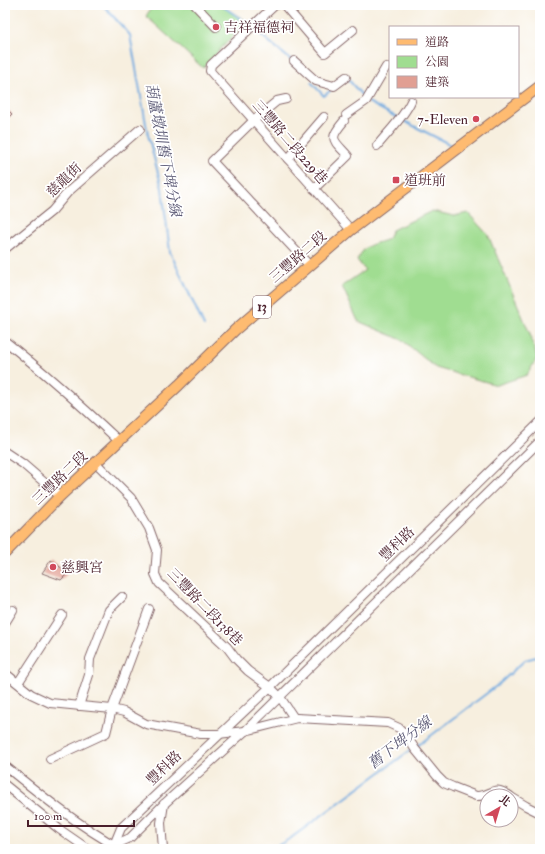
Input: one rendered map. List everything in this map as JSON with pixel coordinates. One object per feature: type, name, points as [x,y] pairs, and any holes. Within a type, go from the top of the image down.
[{"type":"main road","name":"三豐路二段","points":[[5,553],[60,496],[235,330],[351,230],[540,86]]},
{"type":"street","points":[[194,5],[205,14],[216,27]]},
{"type":"street","name":"三豐路二段229巷","points":[[275,5],[211,65],[210,71],[351,230]]},
{"type":"street","points":[[284,5],[325,53],[353,30]]},
{"type":"street","points":[[294,60],[316,81],[334,86],[346,77]]},
{"type":"street","points":[[314,189],[348,156],[334,140],[334,132],[345,118],[366,101],[386,67]]},
{"type":"street","points":[[286,99],[277,101],[254,120],[212,162],[310,266]]},
{"type":"street","points":[[377,146],[399,118],[406,112],[411,101]]},
{"type":"street","points":[[288,159],[324,117]]},
{"type":"street","name":"慈龍街","points":[[5,249],[52,210],[68,192],[140,129]]},
{"type":"street","points":[[5,341],[48,375],[119,441]]},
{"type":"street","name":"豐科路","points":[[116,848],[121,828],[218,734],[270,687],[540,422]]},
{"type":"street","name":"豐科路","points":[[116,848],[130,838],[164,804],[245,731],[540,441]]},
{"type":"street","points":[[5,452],[23,464],[60,496]]},
{"type":"street","name":"三豐路二段138巷","points":[[96,463],[128,494],[149,528],[157,550],[155,574],[159,583],[227,647],[236,659],[270,687],[280,697],[294,718]]},
{"type":"street","points":[[79,706],[89,675],[90,659],[109,610],[122,597]]},
{"type":"street","points":[[50,759],[106,733],[112,709],[149,609]]},
{"type":"street","points":[[5,623],[13,610]]},
{"type":"street","points":[[18,683],[62,615]]},
{"type":"street","points":[[5,673],[31,694],[50,703],[112,709],[124,712],[146,724],[201,734],[245,731],[294,718],[388,723],[399,728],[406,735],[428,767],[444,783],[479,797]]},
{"type":"street","points":[[5,766],[63,812],[116,848]]},
{"type":"street","points":[[5,785],[59,829],[88,849]]},
{"type":"street","points":[[519,802],[540,812]]},
{"type":"street","points":[[163,849],[161,823],[164,804]]},
{"type":"green space","points":[[153,5],[219,5],[247,21],[203,68],[146,16]]},
{"type":"green space","points":[[432,211],[454,216],[468,213],[488,235],[530,334],[537,358],[527,375],[497,385],[436,368],[402,340],[358,321],[342,286],[365,270],[357,260],[361,254],[370,245],[388,239],[392,230]]},
{"type":"building","points":[[5,107],[12,114],[5,121]]},
{"type":"building","name":"慈興宮","points":[[51,560],[68,573],[61,580],[42,573]]},
{"type":"waterway","name":"葫蘆墩圳舊下埤分線","points":[[103,5],[130,35],[148,135],[162,188],[170,252],[204,326]]},
{"type":"waterway","points":[[221,5],[251,26]]},
{"type":"waterway","points":[[254,29],[292,61]]},
{"type":"waterway","points":[[347,78],[365,99]]},
{"type":"waterway","points":[[311,82],[324,96],[332,89]]},
{"type":"waterway","points":[[368,102],[398,118]]},
{"type":"waterway","points":[[402,120],[455,147]]},
{"type":"waterway","name":"舊下埤分線","points":[[416,747],[499,684],[525,660],[536,657],[540,653]]},
{"type":"waterway","name":"舊下埤分線","points":[[272,849],[291,838],[412,749]]},
{"type":"place","name":"吉祥福德祠","points":[[216,27]]},
{"type":"place","name":"7-Eleven","points":[[476,119]]},
{"type":"place","name":"道班前","points":[[396,180]]},
{"type":"place","name":"慈興宮","points":[[53,567]]}]
